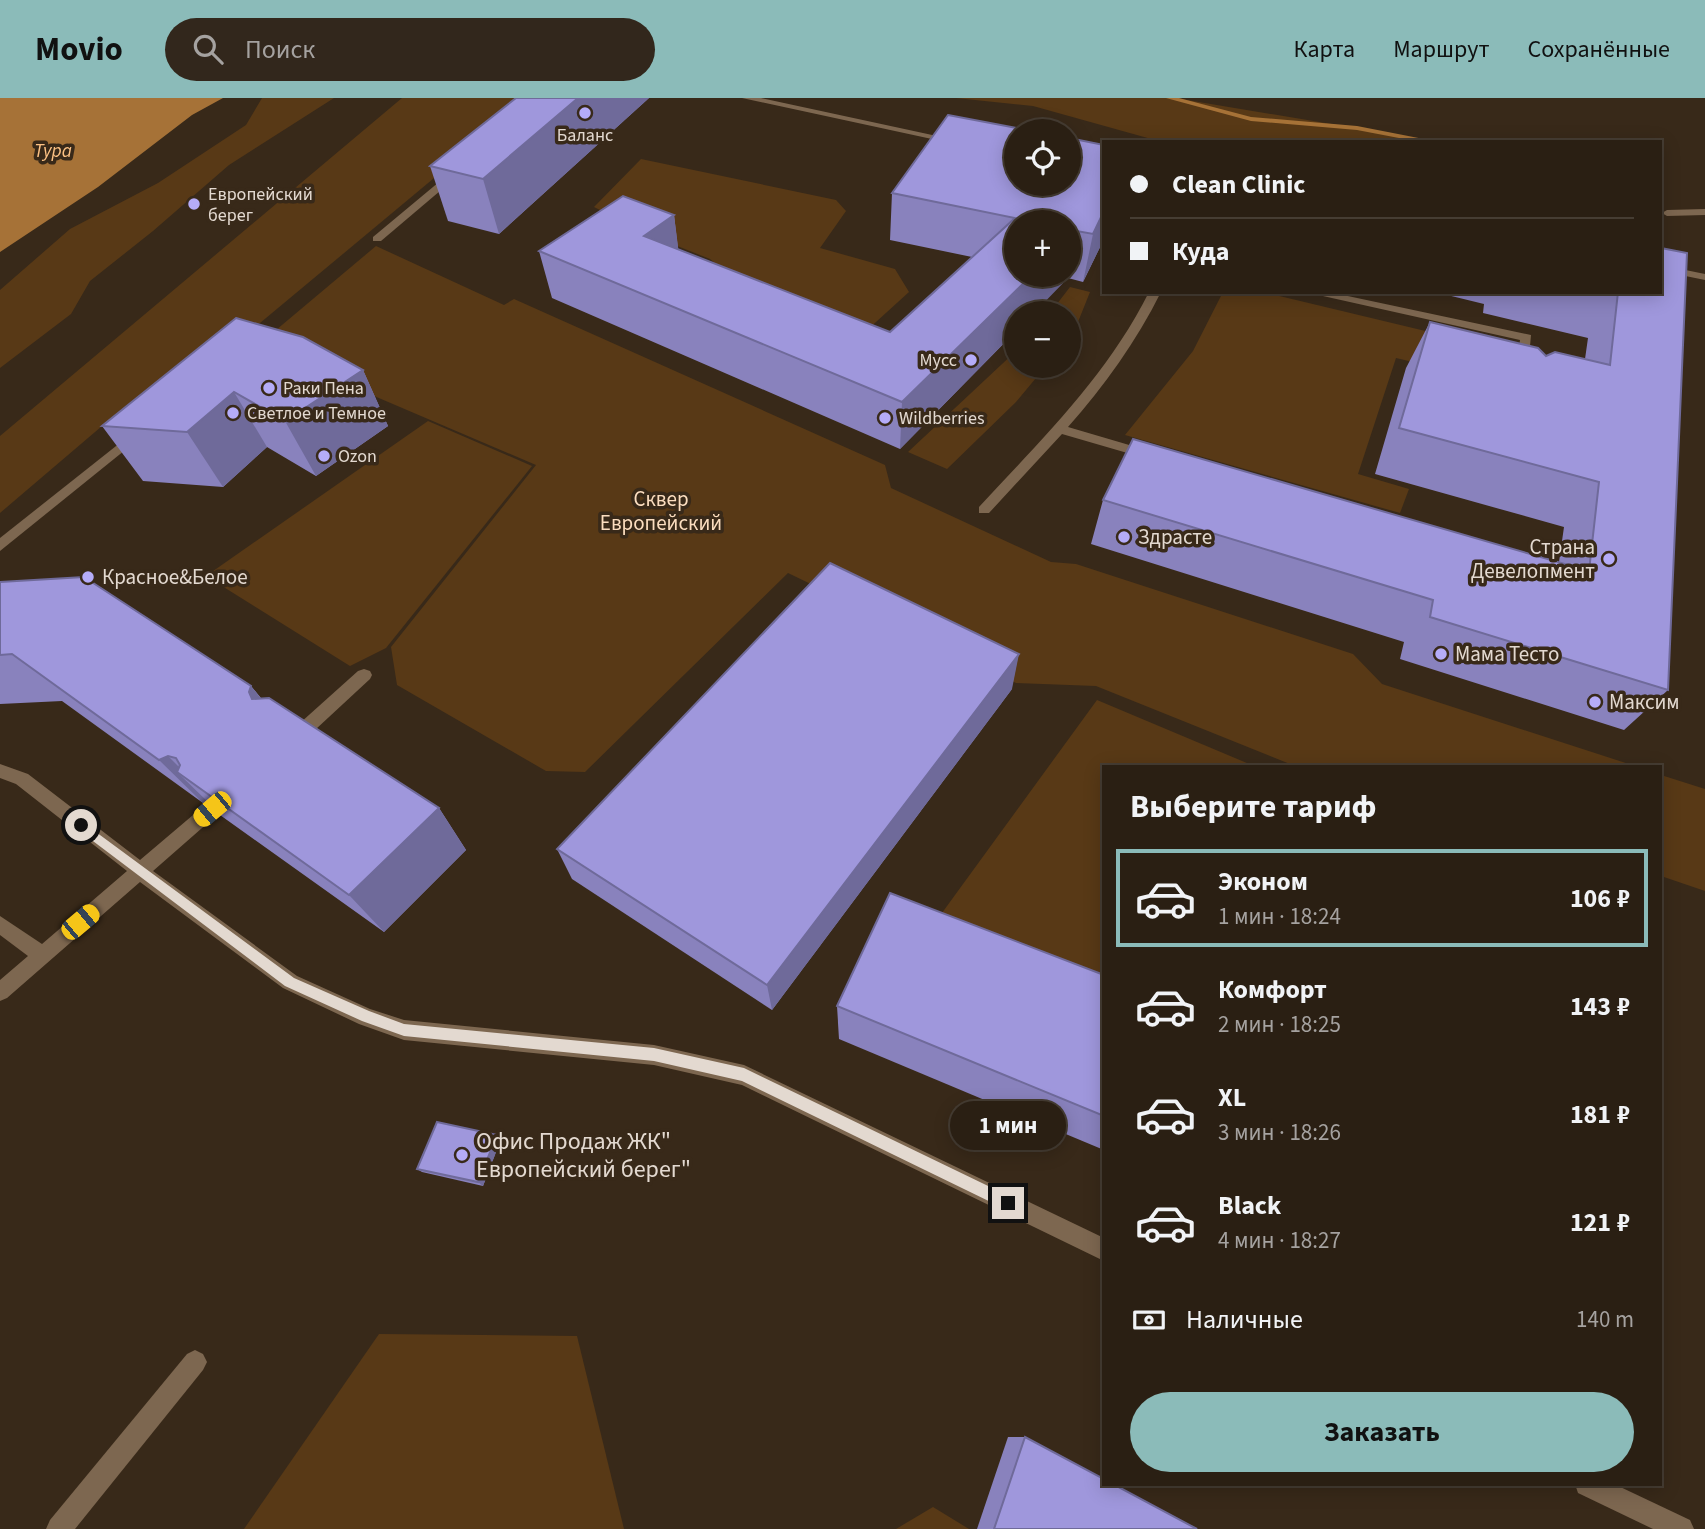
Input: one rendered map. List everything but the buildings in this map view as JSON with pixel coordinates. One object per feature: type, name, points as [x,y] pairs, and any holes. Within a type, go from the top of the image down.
[{"type":"street","points":[[747,98],[971,144]]},
{"type":"street","points":[[811,111],[822,98]]},
{"type":"street","points":[[377,239],[461,168]]},
{"type":"street","points":[[1667,213],[1705,212]]},
{"type":"street","points":[[1662,268],[1705,277]]},
{"type":"street","points":[[984,510],[1120,356],[1144,319],[1154,294]]},
{"type":"street","points":[[1320,294],[1527,338],[1520,384]]},
{"type":"street","points":[[0,546],[148,425]]},
{"type":"street","points":[[1058,428],[1169,461]]},
{"type":"street","points":[[296,737],[365,676]]},
{"type":"street","points":[[0,771],[22,779],[140,872],[290,982],[366,1017],[404,1030],[654,1055],[744,1075],[1102,1249]]},
{"type":"street","points":[[0,992],[212,809]]},
{"type":"street","points":[[0,924],[41,955]]},
{"type":"street","points":[[59,1529],[195,1362]]},
{"type":"street","points":[[1591,1486],[1681,1529]]},
{"type":"green space","points":[[262,98],[334,98],[229,165],[90,281],[71,314],[0,368],[0,290],[70,229],[158,183],[246,125]]},
{"type":"green space","points":[[402,98],[530,98],[157,409],[122,409],[0,513],[0,436]]},
{"type":"green space","points":[[956,98],[1175,98],[1427,140],[1155,140],[1033,106]]},
{"type":"green space","points":[[641,159],[836,200],[846,211],[820,248],[895,269],[909,292],[865,332],[750,294],[710,259],[652,236],[594,207]]},
{"type":"green space","name":"Сквер Европейский","points":[[376,246],[504,305],[514,299],[885,465],[891,488],[1051,562],[1076,564],[1353,654],[1382,684],[1632,765],[1293,765],[1096,686],[1016,683],[788,573],[585,772],[546,771],[397,685],[391,647],[536,465],[257,346]]},
{"type":"green space","points":[[1070,287],[1090,292],[1081,314],[1081,301],[1059,301]]},
{"type":"green space","points":[[1222,294],[1271,294],[1463,340],[1455,372],[1396,358],[1358,474],[1409,489],[1400,513],[1125,435],[1193,351]]},
{"type":"green space","points":[[1004,362],[1004,378],[1036,378],[1016,402],[947,469],[908,452]]},
{"type":"green space","points":[[428,421],[532,466],[386,648],[350,666],[206,576]]},
{"type":"green space","points":[[1097,700],[1252,765],[1102,765],[1102,1010],[923,939]]},
{"type":"green space","points":[[1662,775],[1705,789],[1705,891],[1662,876]]},
{"type":"green space","points":[[379,1334],[577,1336],[624,1529],[244,1529]]},
{"type":"green space","points":[[933,1507],[969,1529],[896,1529]]},
{"type":"water","name":"Тура","points":[[0,98],[223,98],[192,115],[98,187],[0,252]]},
{"type":"waterway","points":[[1170,98],[1251,119],[1357,128],[1424,140]]},
{"type":"place","name":"Баланс","points":[[585,113]]},
{"type":"place","name":"Европейский берег","points":[[194,204]]},
{"type":"place","name":"Мусс","points":[[971,360]]},
{"type":"place","name":"Раки Пена","points":[[269,388]]},
{"type":"place","name":"Светлое и Темное","points":[[233,413]]},
{"type":"place","name":"Wildberries","points":[[885,418]]},
{"type":"place","name":"Ozon","points":[[324,456]]},
{"type":"place","name":"Здрасте","points":[[1124,537]]},
{"type":"place","name":"Страна Девелопмент","points":[[1609,559]]},
{"type":"place","name":"Красное&Белое","points":[[88,577]]},
{"type":"place","name":"Мама Тесто","points":[[1441,654]]},
{"type":"place","name":"Максим","points":[[1595,702]]},
{"type":"place","name":"Офис Продаж ЖК\" Европейский берег\"","points":[[462,1155]]},
{"type":"route","points":[[81,825],[160,887],[290,982],[366,1017],[404,1030],[654,1055],[744,1075],[1008,1203]]}]
